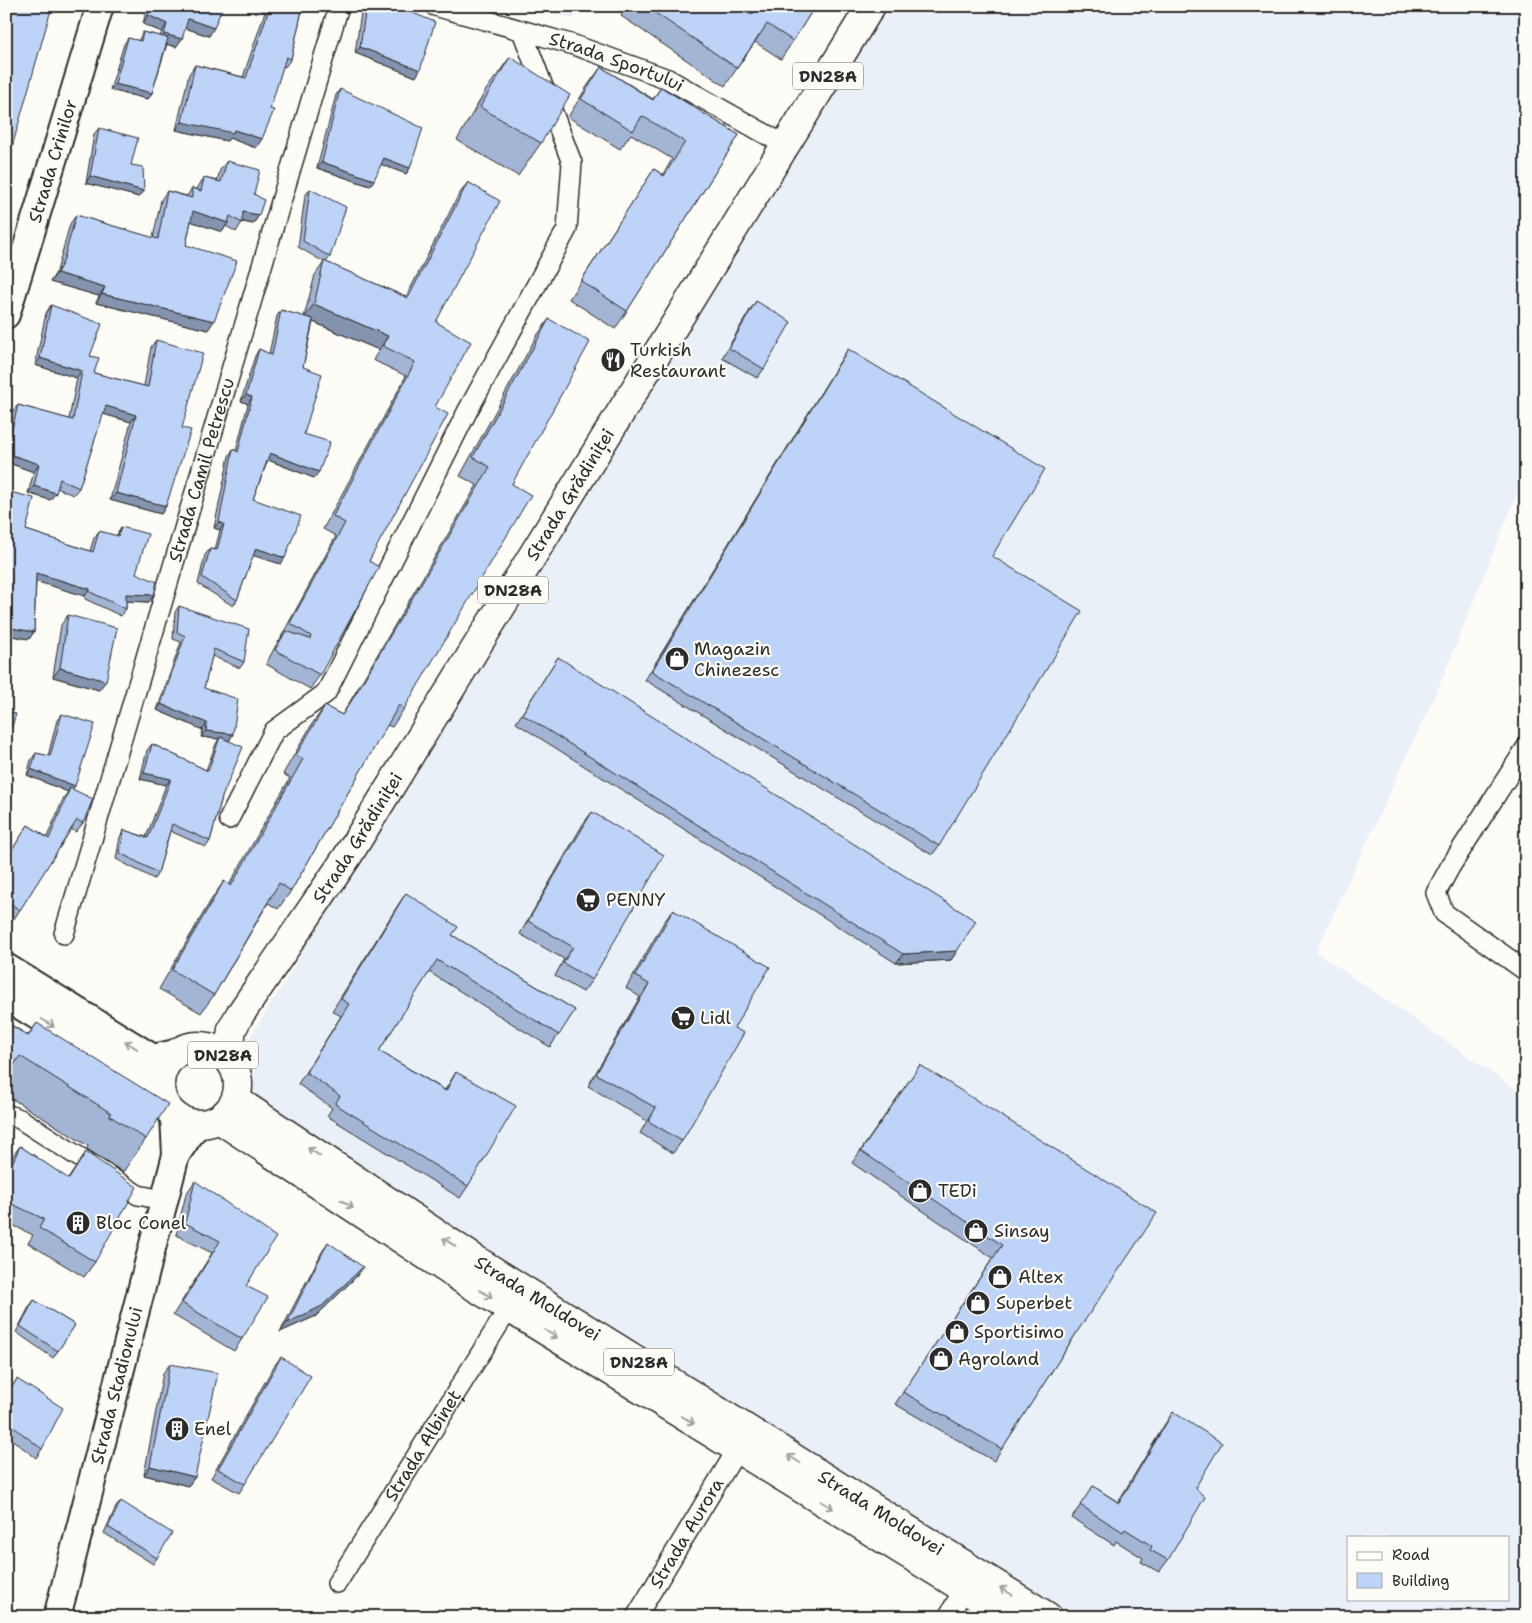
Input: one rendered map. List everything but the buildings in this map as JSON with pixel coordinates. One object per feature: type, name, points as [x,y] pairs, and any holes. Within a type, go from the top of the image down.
[{"type":"main road","name":"Strada Crinilor","points":[[6,315],[100,6]]},
{"type":"main road","name":"Strada Grădiniței","points":[[217,1052],[357,840],[871,6]]},
{"type":"main road","name":"DN28A","points":[[6,967],[153,1058],[176,1053],[195,1046],[217,1052],[238,1076],[238,1088],[206,1115],[167,1108],[160,1092],[163,1070],[176,1053]]},
{"type":"main road","name":"DN28A","points":[[6,997],[160,1092]]},
{"type":"main road","name":"Strada Stadionului","points":[[57,1617],[176,1155],[206,1115]]},
{"type":"main road","name":"Strada Moldovei","points":[[206,1115],[509,1308],[737,1450],[965,1587],[1010,1617]]},
{"type":"main road","name":"Strada Moldovei","points":[[206,1115],[479,1262],[1048,1617]]},
{"type":"street","name":"Strada Camil Petrescu","points":[[64,934],[339,6]]},
{"type":"street","name":"Strada Sportului","points":[[435,6],[574,45],[668,79],[785,145]]},
{"type":"street","points":[[229,819],[274,731],[326,693],[467,412],[567,228],[572,163],[522,31]]},
{"type":"street","points":[[1526,748],[1450,867],[1436,893],[1444,912],[1526,971]]},
{"type":"street","points":[[6,1114],[20,1120],[138,1195],[163,1200]]},
{"type":"street","name":"Strada Albineț","points":[[337,1583],[509,1308]]},
{"type":"street","name":"Strada Aurora","points":[[636,1617],[737,1450]]},
{"type":"street","points":[[948,1617],[965,1587]]},
{"type":"shaded area","points":[[528,6],[579,6],[574,19]]},
{"type":"shaded area","points":[[888,6],[1526,6],[1526,301],[1520,318],[1526,384],[1526,471],[1444,675],[1316,952],[1526,1096],[1526,1617],[995,1617],[269,1147],[238,1077],[220,1087],[574,508]]},
{"type":"place","name":"Turkish Restaurant","points":[[613,360]]},
{"type":"place","name":"Magazin Chinezesc","points":[[677,659]]},
{"type":"place","name":"PENNY","points":[[588,900]]},
{"type":"place","name":"Lidl","points":[[683,1018]]},
{"type":"place","name":"TEDi","points":[[920,1191]]},
{"type":"place","name":"Bloc Conel","points":[[78,1223]]},
{"type":"place","name":"Sinsay","points":[[976,1231]]},
{"type":"place","name":"Altex","points":[[1000,1277]]},
{"type":"place","name":"Superbet","points":[[978,1303]]},
{"type":"place","name":"Sportisimo","points":[[957,1332]]},
{"type":"place","name":"Agroland","points":[[941,1359]]},
{"type":"place","name":"Enel","points":[[177,1429]]}]
